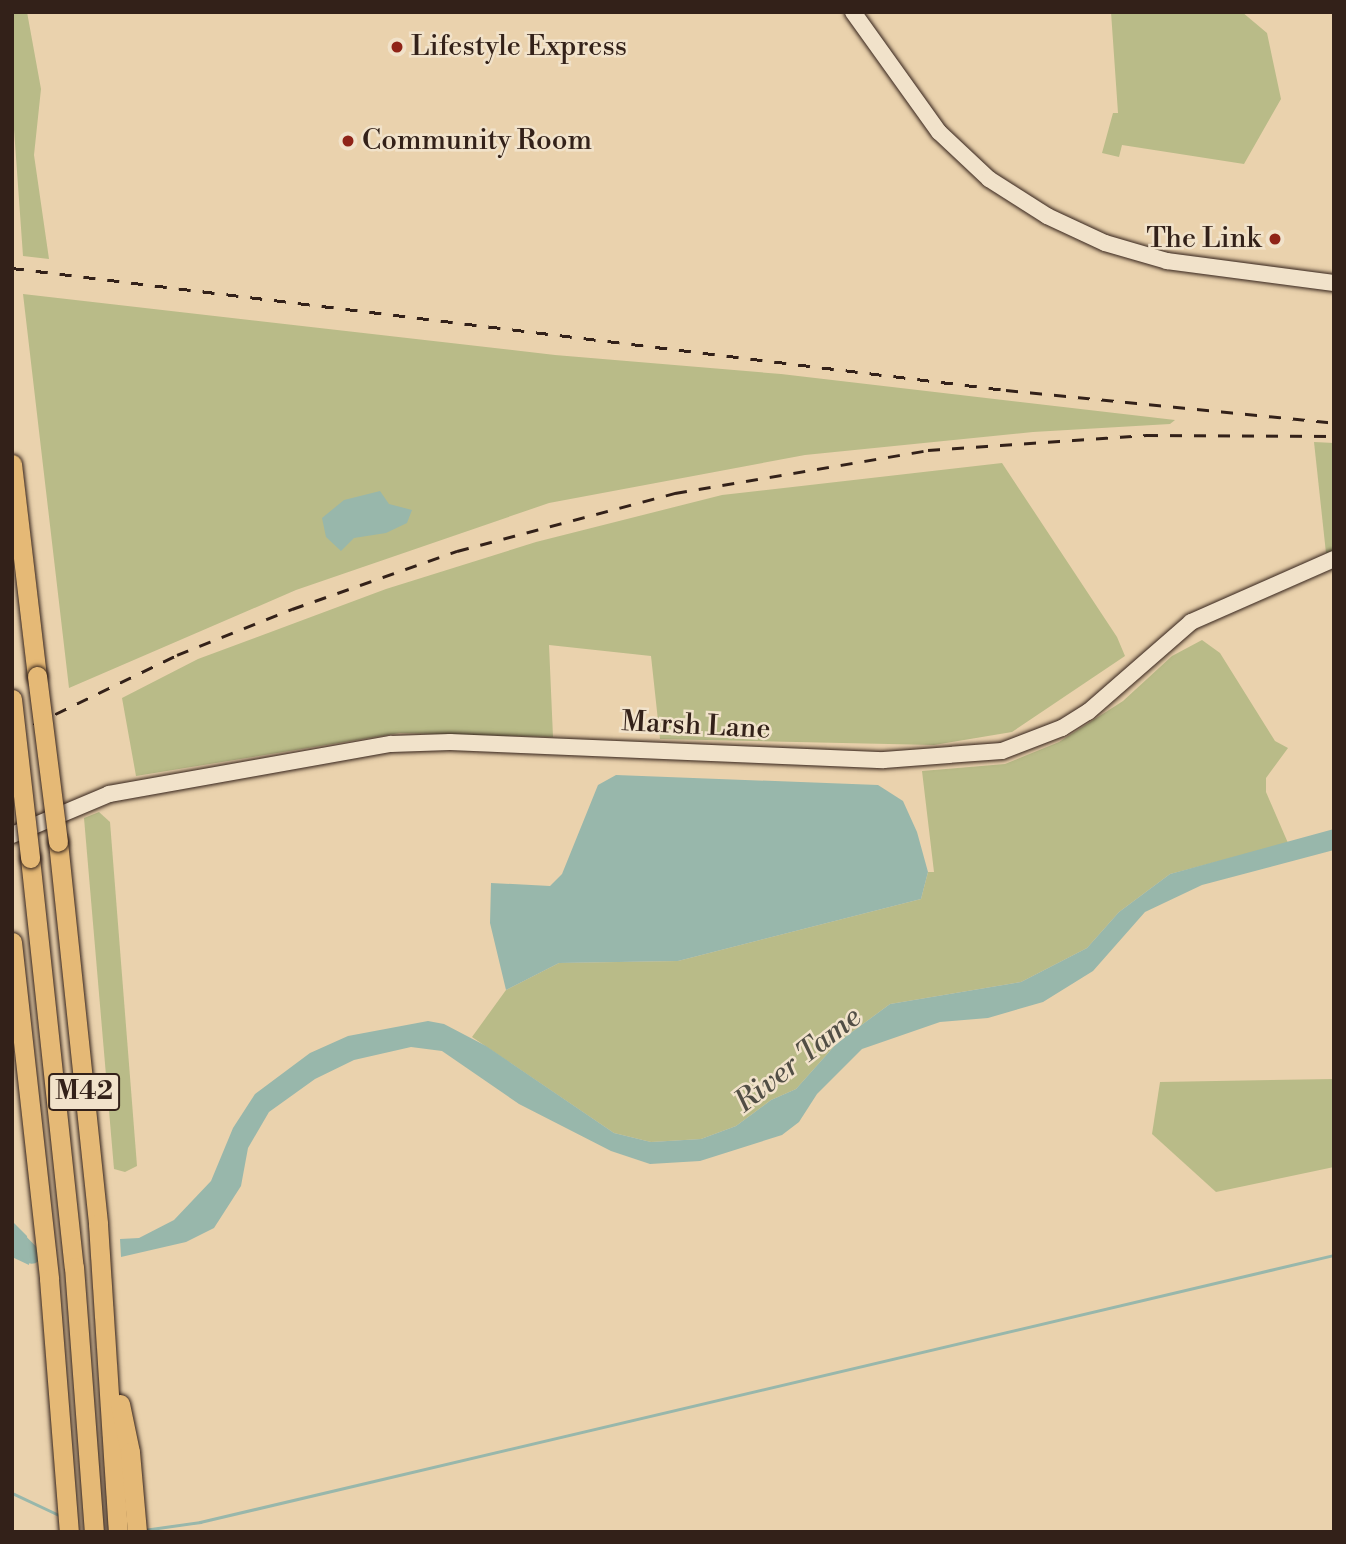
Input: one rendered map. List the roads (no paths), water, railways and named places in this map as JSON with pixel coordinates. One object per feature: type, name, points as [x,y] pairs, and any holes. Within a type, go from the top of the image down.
[{"type":"highway","name":"M42","points":[[12,464],[58,842],[107,1342],[130,1452],[123,1519]]},
{"type":"highway","points":[[12,699],[73,1254],[94,1532]]},
{"type":"highway","name":"M42","points":[[12,942],[49,1279],[69,1532]]},
{"type":"highway","points":[[123,1519],[137,1532]]},
{"type":"main road","points":[[853,12],[939,132],[989,179],[1047,216],[1114,246],[1167,261],[1334,283]]},
{"type":"main road","name":"Marsh Lane","points":[[12,835],[109,794],[391,744],[563,746],[884,760],[1002,751],[1062,728],[1088,712],[1191,622],[1334,559]]},
{"type":"waterway","name":"River Tame","points":[[12,1235],[32,1255]]},
{"type":"waterway","points":[[144,1530],[200,1522],[1334,1255]]},
{"type":"waterway","points":[[12,1493],[59,1515]]},
{"type":"railway","points":[[12,268],[1006,390],[1334,423]]},
{"type":"railway","points":[[12,735],[177,655],[292,609],[457,551],[675,493],[928,450],[1146,435],[1334,436]]},
{"type":"place","name":"Lifestyle Express","points":[[397,47]]},
{"type":"place","name":"Community Room","points":[[348,141]]},
{"type":"place","name":"The Link","points":[[1275,239]]}]
